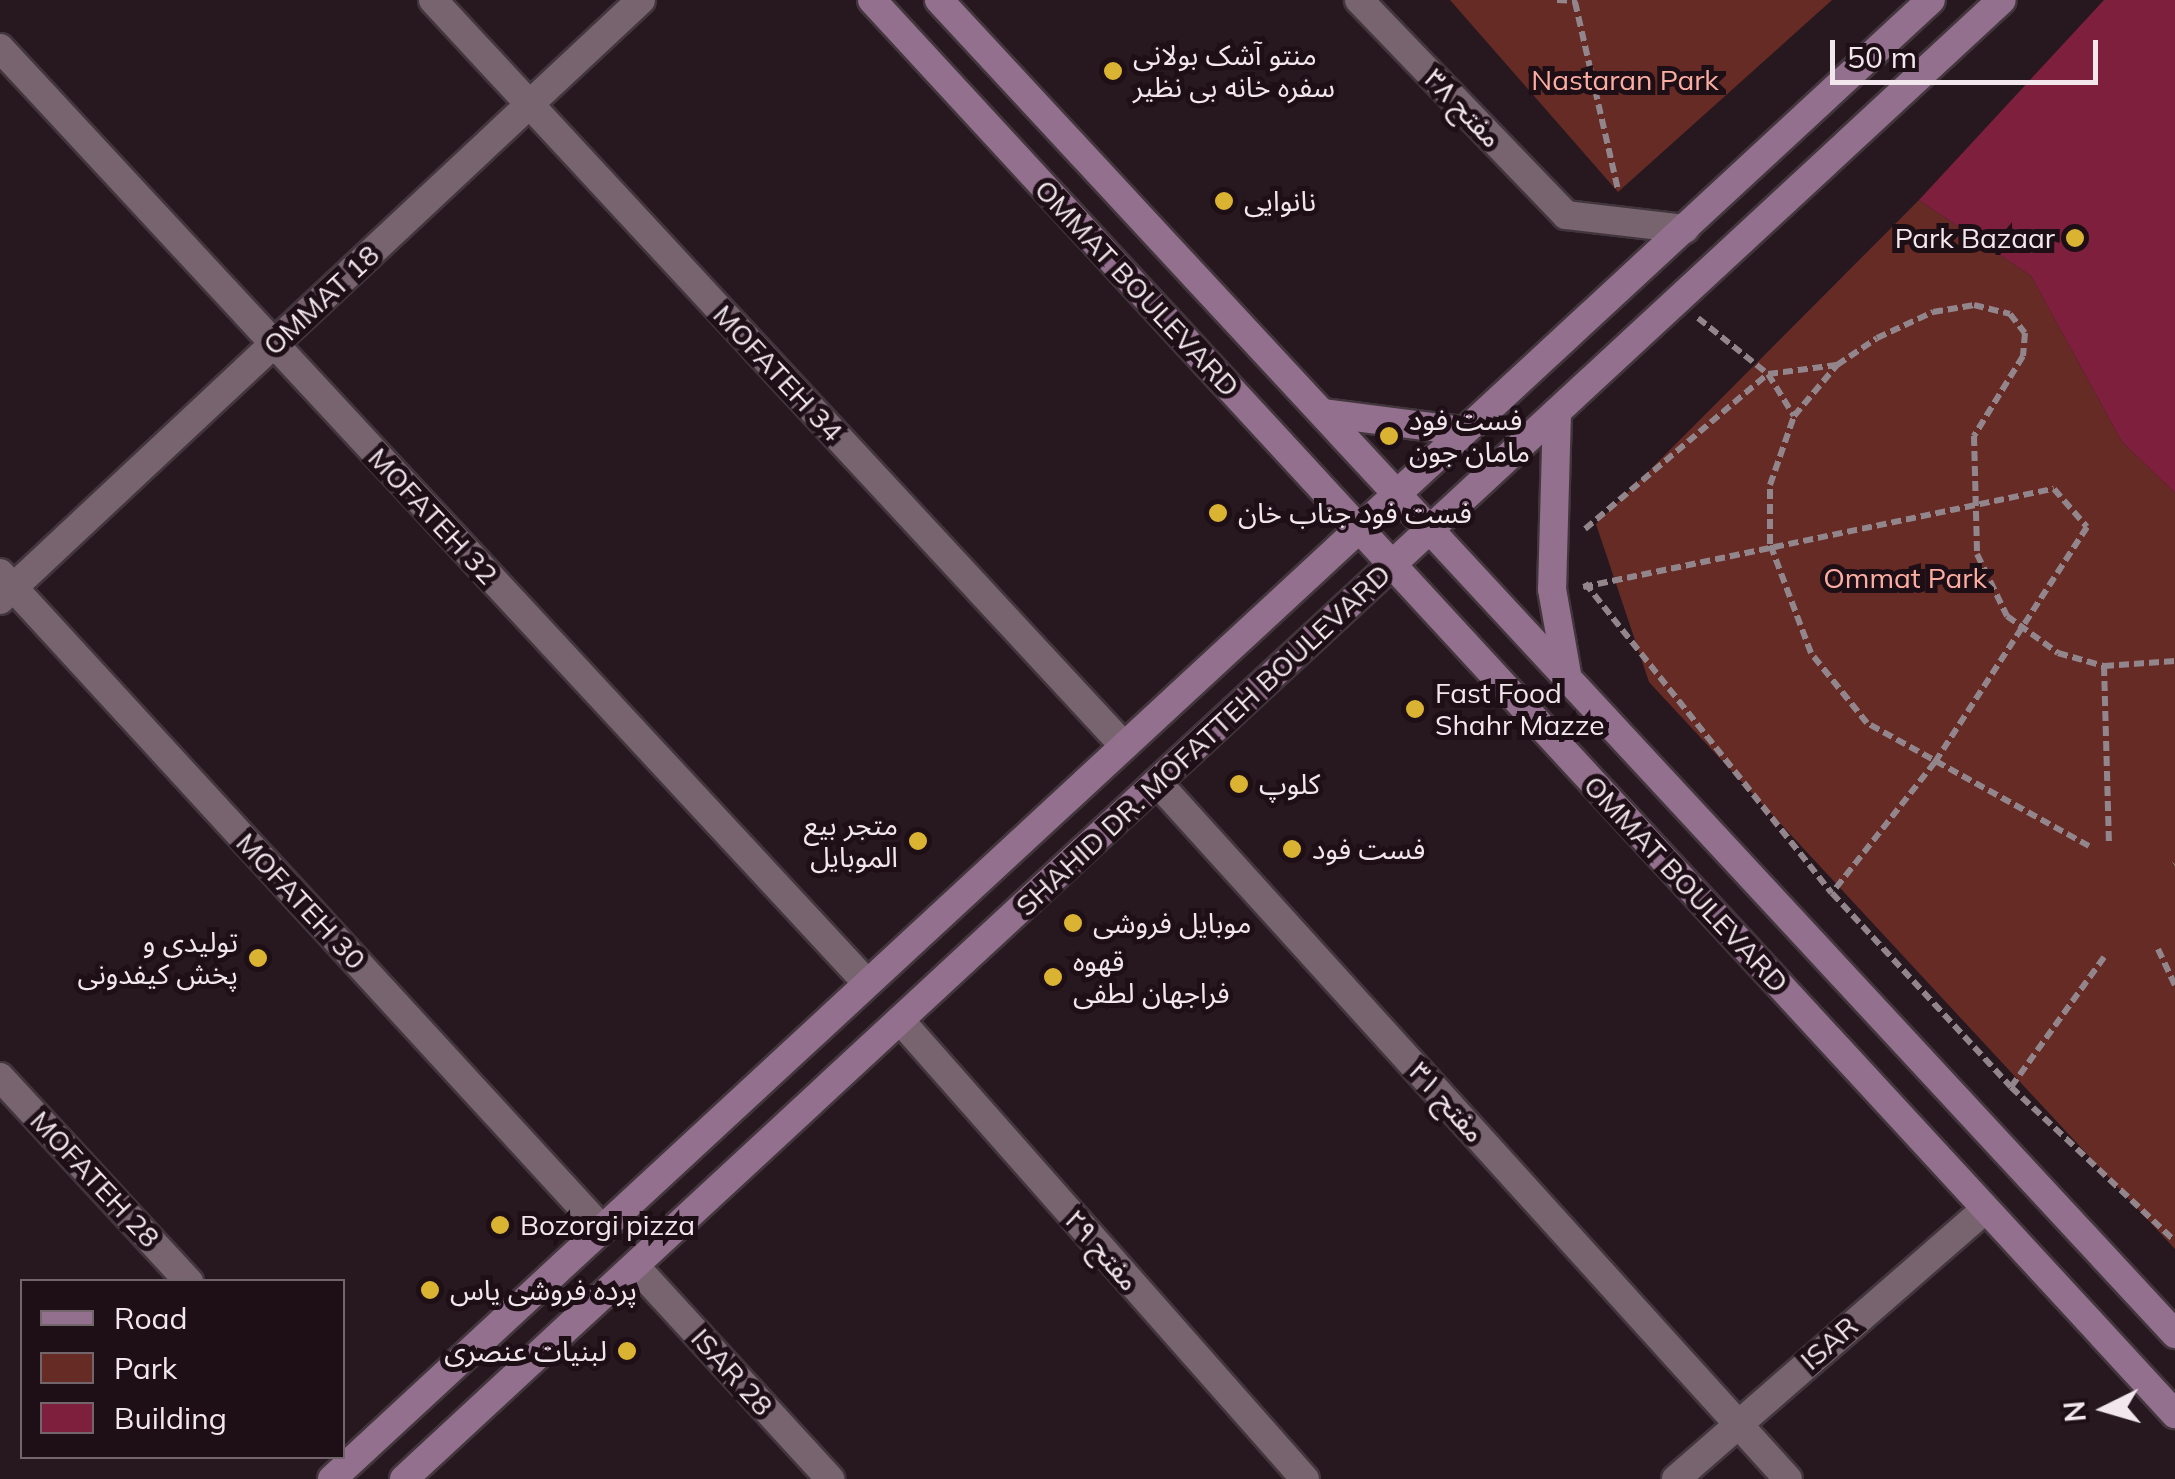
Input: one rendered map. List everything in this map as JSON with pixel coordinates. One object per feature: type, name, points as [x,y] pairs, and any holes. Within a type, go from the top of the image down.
[{"type":"main road","name":"OMMAT BOULEVARD","points":[[872,0],[2175,1414]]},
{"type":"main road","name":"OMMAT BOULEVARD","points":[[939,0],[2175,1334]]},
{"type":"main road","points":[[1397,493],[1931,0]]},
{"type":"main road","name":"SHAHID DR. MOFATTEH BOULEVARD","points":[[404,1479],[2002,0]]},
{"type":"main road","points":[[1323,412],[1464,431]]},
{"type":"main road","points":[[1557,412],[1552,589],[1567,676]]},
{"type":"main road","name":"SHAHID DR. MOFATTEH BOULEVARD","points":[[348,1454],[602,1229],[1397,493]]},
{"type":"main road","points":[[602,1229],[635,1266]]},
{"type":"street","name":"MOFATEH 34","points":[[433,0],[1124,746]]},
{"type":"street","name":"OMMAT 18","points":[[4,587],[274,344],[641,0]]},
{"type":"street","name":"مفتح ۳۸","points":[[1359,0],[1566,215],[1620,222]]},
{"type":"street","name":"MOFATEH 32","points":[[0,48],[867,984]]},
{"type":"street","points":[[1620,222],[1684,230]]},
{"type":"street","name":"MOFATEH 30","points":[[4,587],[602,1229]]},
{"type":"street","name":"مفتح ۳۱","points":[[1156,782],[1788,1479]]},
{"type":"street","name":"مفتح ۲۹","points":[[900,1020],[1305,1479]]},
{"type":"street","name":"MOFATEH 28","points":[[0,1076],[186,1279]]},
{"type":"street","name":"ISAR","points":[[1676,1479],[1984,1210]]},
{"type":"street","name":"ISAR 28","points":[[635,1266],[830,1479]]},
{"type":"path","points":[[1557,0],[1577,1],[1620,222]]},
{"type":"path","points":[[1677,301],[1768,374],[1794,416]]},
{"type":"path","points":[[2090,846],[1867,723],[1811,652],[1770,544],[1770,485],[1794,416],[1837,365],[1933,312],[1974,305],[2010,314],[2025,333],[2023,356],[1974,436],[1971,507],[1977,554],[2006,616],[2058,653],[2104,666],[2175,661]]},
{"type":"path","points":[[1580,534],[1768,374],[1837,365]]},
{"type":"path","points":[[1585,587],[1770,544],[2054,489],[2087,527],[1935,762],[1832,893]]},
{"type":"path","points":[[1583,569],[1585,587],[1832,893],[2011,1087],[2175,1241]]},
{"type":"path","points":[[2104,666],[2109,842]]},
{"type":"path","points":[[2158,949],[2175,985]]},
{"type":"path","points":[[2011,1087],[2104,957]]},
{"type":"green space","name":"Nastaran Park","points":[[1450,0],[1832,0],[1618,192]]},
{"type":"green space","name":"Ommat Park","points":[[1919,200],[2031,276],[2122,442],[2175,493],[2175,1249],[1649,682],[1596,524]]},
{"type":"building","name":"Park Bazaar","points":[[2104,0],[2175,0],[2175,493],[2122,442],[2031,276],[1919,200]]},
{"type":"place","name":"منتو آشک بولانی سفره خانه بی نظیر","points":[[1113,71]]},
{"type":"place","name":"نانوایی","points":[[1224,201]]},
{"type":"place","name":"Park Bazaar","points":[[2075,238]]},
{"type":"place","name":"فست فود مامان جون","points":[[1389,436]]},
{"type":"place","name":"فست فود جناب خان","points":[[1218,513]]},
{"type":"place","name":"Fast Food Shahr Mazze","points":[[1415,709]]},
{"type":"place","name":"کلوپ","points":[[1239,784]]},
{"type":"place","name":"متجر بيع الموبايل","points":[[918,841]]},
{"type":"place","name":"فست فود","points":[[1292,849]]},
{"type":"place","name":"موبایل فروشی","points":[[1073,923]]},
{"type":"place","name":"تولیدی و پخش کیفدونی","points":[[258,958]]},
{"type":"place","name":"قهوه فراجهان لطفی","points":[[1053,977]]},
{"type":"place","name":"Bozorgi pizza","points":[[500,1225]]},
{"type":"place","name":"پرده فروشی یاس","points":[[430,1290]]},
{"type":"place","name":"لبنیات عنصری","points":[[627,1351]]}]
